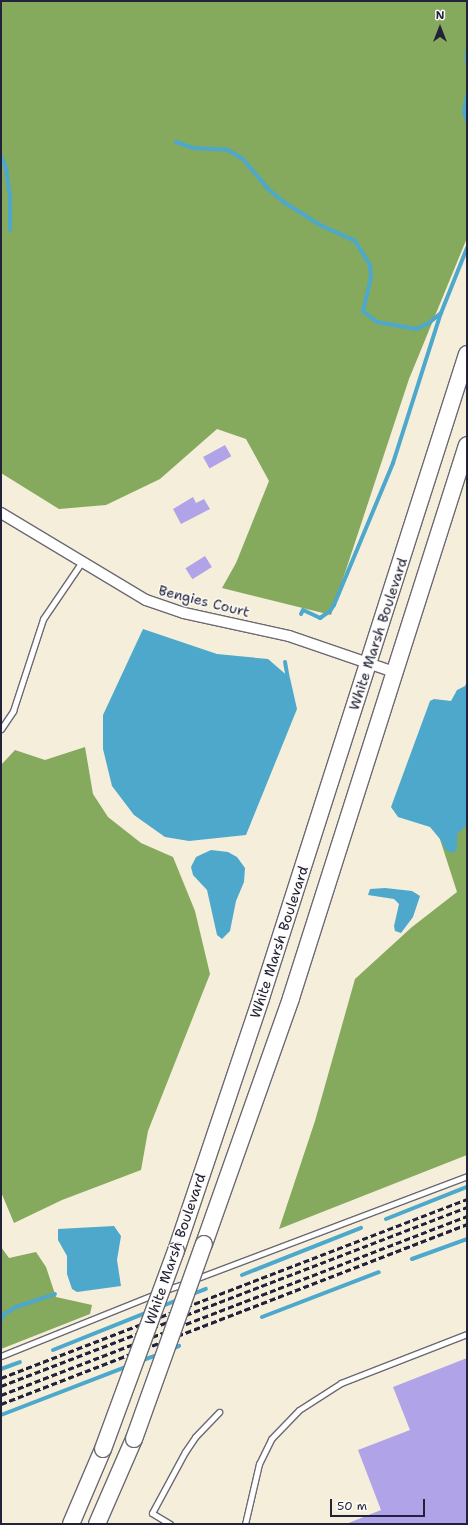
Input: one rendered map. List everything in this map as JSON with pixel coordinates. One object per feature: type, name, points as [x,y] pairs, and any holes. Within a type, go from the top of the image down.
[{"type":"main road","name":"White Marsh Boulevard","points":[[71,1524],[102,1449],[176,1251],[261,998],[467,354]]},
{"type":"main road","name":"White Marsh Boulevard","points":[[97,1524],[134,1439],[291,998],[467,445]]},
{"type":"street","name":"Bengies Court","points":[[1,513],[80,563],[152,602],[184,612],[282,634],[394,672]]},
{"type":"lane","points":[[1,729],[12,711],[43,620],[80,563]]},
{"type":"lane","points":[[1,1356],[120,1306],[467,1176]]},
{"type":"lane","points":[[245,1524],[259,1464],[271,1440],[299,1410],[347,1380],[467,1334]]},
{"type":"lane","points":[[170,1524],[152,1513],[188,1447],[219,1412]]},
{"type":"green space","points":[[1,1],[467,1],[467,238],[409,379],[331,615],[222,588],[236,563],[269,481],[246,439],[217,429],[160,479],[106,505],[59,509],[1,473]]},
{"type":"green space","points":[[467,680],[467,1155],[279,1229],[315,1121],[355,979],[412,927],[457,892],[429,805]]},
{"type":"green space","points":[[85,747],[93,794],[108,817],[141,843],[173,857],[195,911],[210,974],[148,1131],[141,1170],[62,1200],[14,1223],[1,1192],[1,765],[15,750],[45,760]]},
{"type":"green space","points":[[1,1247],[9,1258],[36,1252],[46,1267],[56,1297],[92,1305],[90,1314],[1,1349]]},
{"type":"water","points":[[143,629],[217,654],[268,659],[290,678],[297,709],[246,835],[189,841],[165,837],[134,815],[112,786],[103,749],[103,715]]},
{"type":"water","points":[[467,685],[467,825],[457,834],[457,850],[451,853],[445,849],[440,839],[430,827],[398,817],[391,807],[430,701],[434,699],[451,701],[457,690]]},
{"type":"water","points":[[211,850],[228,852],[237,857],[245,868],[244,882],[236,901],[230,931],[222,939],[217,935],[207,890],[193,875],[191,867],[196,857]]},
{"type":"water","points":[[385,888],[412,891],[420,896],[413,917],[401,933],[395,931],[394,926],[399,904],[394,899],[368,895],[370,889]]},
{"type":"water","points":[[114,1226],[121,1236],[117,1260],[121,1286],[77,1292],[72,1289],[67,1274],[67,1256],[58,1240],[58,1229]]},
{"type":"building","points":[[225,445],[231,456],[209,468],[203,457]]},
{"type":"building","points":[[193,497],[196,503],[204,499],[210,509],[181,524],[173,509]]},
{"type":"building","points":[[205,556],[212,567],[192,579],[185,568]]},
{"type":"building","points":[[467,1358],[467,1524],[346,1524],[381,1510],[358,1450],[410,1430],[393,1387]]},
{"type":"waterway","points":[[467,52],[467,62]]},
{"type":"waterway","points":[[467,95],[464,112],[467,121]]},
{"type":"waterway","points":[[176,142],[193,148],[228,150],[243,159],[267,188],[285,203],[322,226],[355,241],[370,265],[371,277],[363,311],[377,322],[416,329],[429,323],[441,313]]},
{"type":"waterway","points":[[1,156],[6,168],[10,197],[10,230]]},
{"type":"waterway","points":[[301,614],[303,610],[320,618],[330,611],[334,605],[393,463],[441,313],[467,248]]},
{"type":"waterway","points":[[285,662],[288,679]]},
{"type":"waterway","points":[[386,1219],[467,1187]]},
{"type":"waterway","points":[[242,1275],[361,1228]]},
{"type":"waterway","points":[[412,1259],[467,1239]]},
{"type":"waterway","points":[[262,1317],[379,1272]]},
{"type":"waterway","points":[[190,1295],[206,1289]]},
{"type":"waterway","points":[[1,1320],[3,1315],[16,1307],[55,1294]]},
{"type":"waterway","points":[[160,1307],[180,1299]]},
{"type":"waterway","points":[[53,1350],[148,1312]]},
{"type":"waterway","points":[[170,1350],[179,1346]]},
{"type":"waterway","points":[[140,1361],[160,1354]]},
{"type":"waterway","points":[[1,1369],[20,1362]]},
{"type":"waterway","points":[[1,1415],[128,1366]]},
{"type":"railway","points":[[1,1378],[467,1199]]},
{"type":"railway","points":[[1,1386],[467,1207]]},
{"type":"railway","points":[[1,1395],[467,1216]]},
{"type":"railway","points":[[1,1404],[467,1224]]}]
